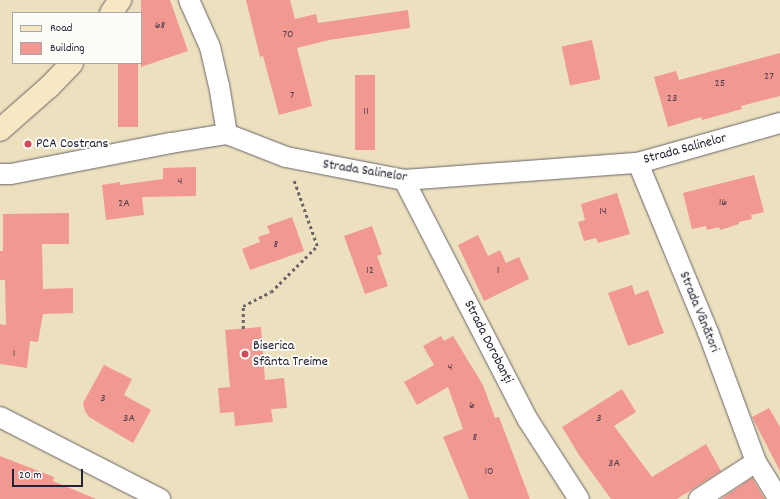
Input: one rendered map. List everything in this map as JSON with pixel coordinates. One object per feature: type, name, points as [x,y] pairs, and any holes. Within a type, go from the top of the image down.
[{"type":"main road","points":[[112,12],[120,0]]},
{"type":"main road","points":[[0,130],[49,87],[71,64]]},
{"type":"street","points":[[0,174],[11,174],[171,143],[227,134],[219,84],[210,47],[189,0]]},
{"type":"street","name":"Strada Salinelor","points":[[227,134],[286,157],[404,180],[638,163],[780,123]]},
{"type":"street","name":"Strada Vânători","points":[[638,163],[708,332],[756,462],[779,499]]},
{"type":"street","name":"Strada Dorobanți","points":[[404,180],[528,420],[579,499]]},
{"type":"street","points":[[0,417],[160,499]]},
{"type":"street","points":[[699,499],[756,462]]},
{"type":"path","points":[[243,329],[243,306],[271,292],[316,246],[286,157]]},
{"type":"building","points":[[141,0],[170,0],[188,51],[141,67]]},
{"type":"building","points":[[246,0],[290,0],[295,19],[316,14],[318,23],[408,10],[410,28],[329,40],[297,48],[312,106],[279,115],[263,56],[260,57]]},
{"type":"building","points":[[592,40],[600,79],[570,86],[562,46]]},
{"type":"building","points":[[780,53],[780,96],[741,106],[742,109],[702,120],[701,117],[668,127],[654,77],[676,71],[679,80]]},
{"type":"building","points":[[118,64],[138,64],[138,127],[118,127]]},
{"type":"building","points":[[355,75],[375,75],[375,150],[355,150]]},
{"type":"building","points":[[196,167],[196,196],[142,197],[144,215],[106,220],[102,185],[120,182],[120,185],[163,179],[163,168]]},
{"type":"building","points":[[754,175],[764,212],[751,215],[752,219],[739,222],[739,224],[720,230],[719,227],[707,230],[706,226],[692,229],[683,193]]},
{"type":"building","points":[[617,193],[630,234],[598,243],[596,238],[584,241],[578,222],[585,220],[581,204]]},
{"type":"building","points":[[69,213],[69,244],[42,244],[43,289],[73,288],[73,313],[43,314],[38,342],[30,341],[27,368],[0,364],[0,324],[6,325],[5,280],[0,280],[0,251],[3,251],[3,214]]},
{"type":"building","points":[[292,217],[304,251],[250,270],[242,249],[260,242],[258,237],[270,233],[267,226]]},
{"type":"building","points":[[372,226],[382,254],[377,256],[388,286],[365,294],[344,236]]},
{"type":"building","points":[[478,235],[488,256],[500,250],[506,263],[519,257],[529,279],[484,301],[458,245]]},
{"type":"building","points":[[632,285],[635,295],[648,290],[664,333],[628,346],[608,293]]},
{"type":"building","name":"Biserica Sfânta Treime","points":[[261,327],[265,380],[284,378],[287,408],[271,409],[273,422],[235,426],[234,412],[220,413],[218,388],[230,387],[225,330]]},
{"type":"building","points":[[441,336],[444,341],[453,336],[483,385],[495,418],[499,417],[530,499],[469,499],[443,437],[463,429],[448,387],[417,405],[404,382],[434,365],[423,346]]},
{"type":"building","points":[[104,365],[132,379],[124,395],[151,410],[133,443],[89,417],[85,411],[83,403]]},
{"type":"building","points":[[622,389],[636,412],[614,426],[652,477],[706,444],[721,471],[677,499],[611,499],[579,455],[562,427]]},
{"type":"building","points":[[769,408],[780,427],[780,471],[752,417]]},
{"type":"building","points":[[0,456],[54,477],[53,481],[96,499],[0,499]]},
{"type":"building","points":[[752,478],[765,499],[722,499],[727,495]]},
{"type":"place","name":"PCA Costrans","points":[[28,144]]},
{"type":"place","name":"Biserica Sfânta Treime","points":[[245,354]]}]
